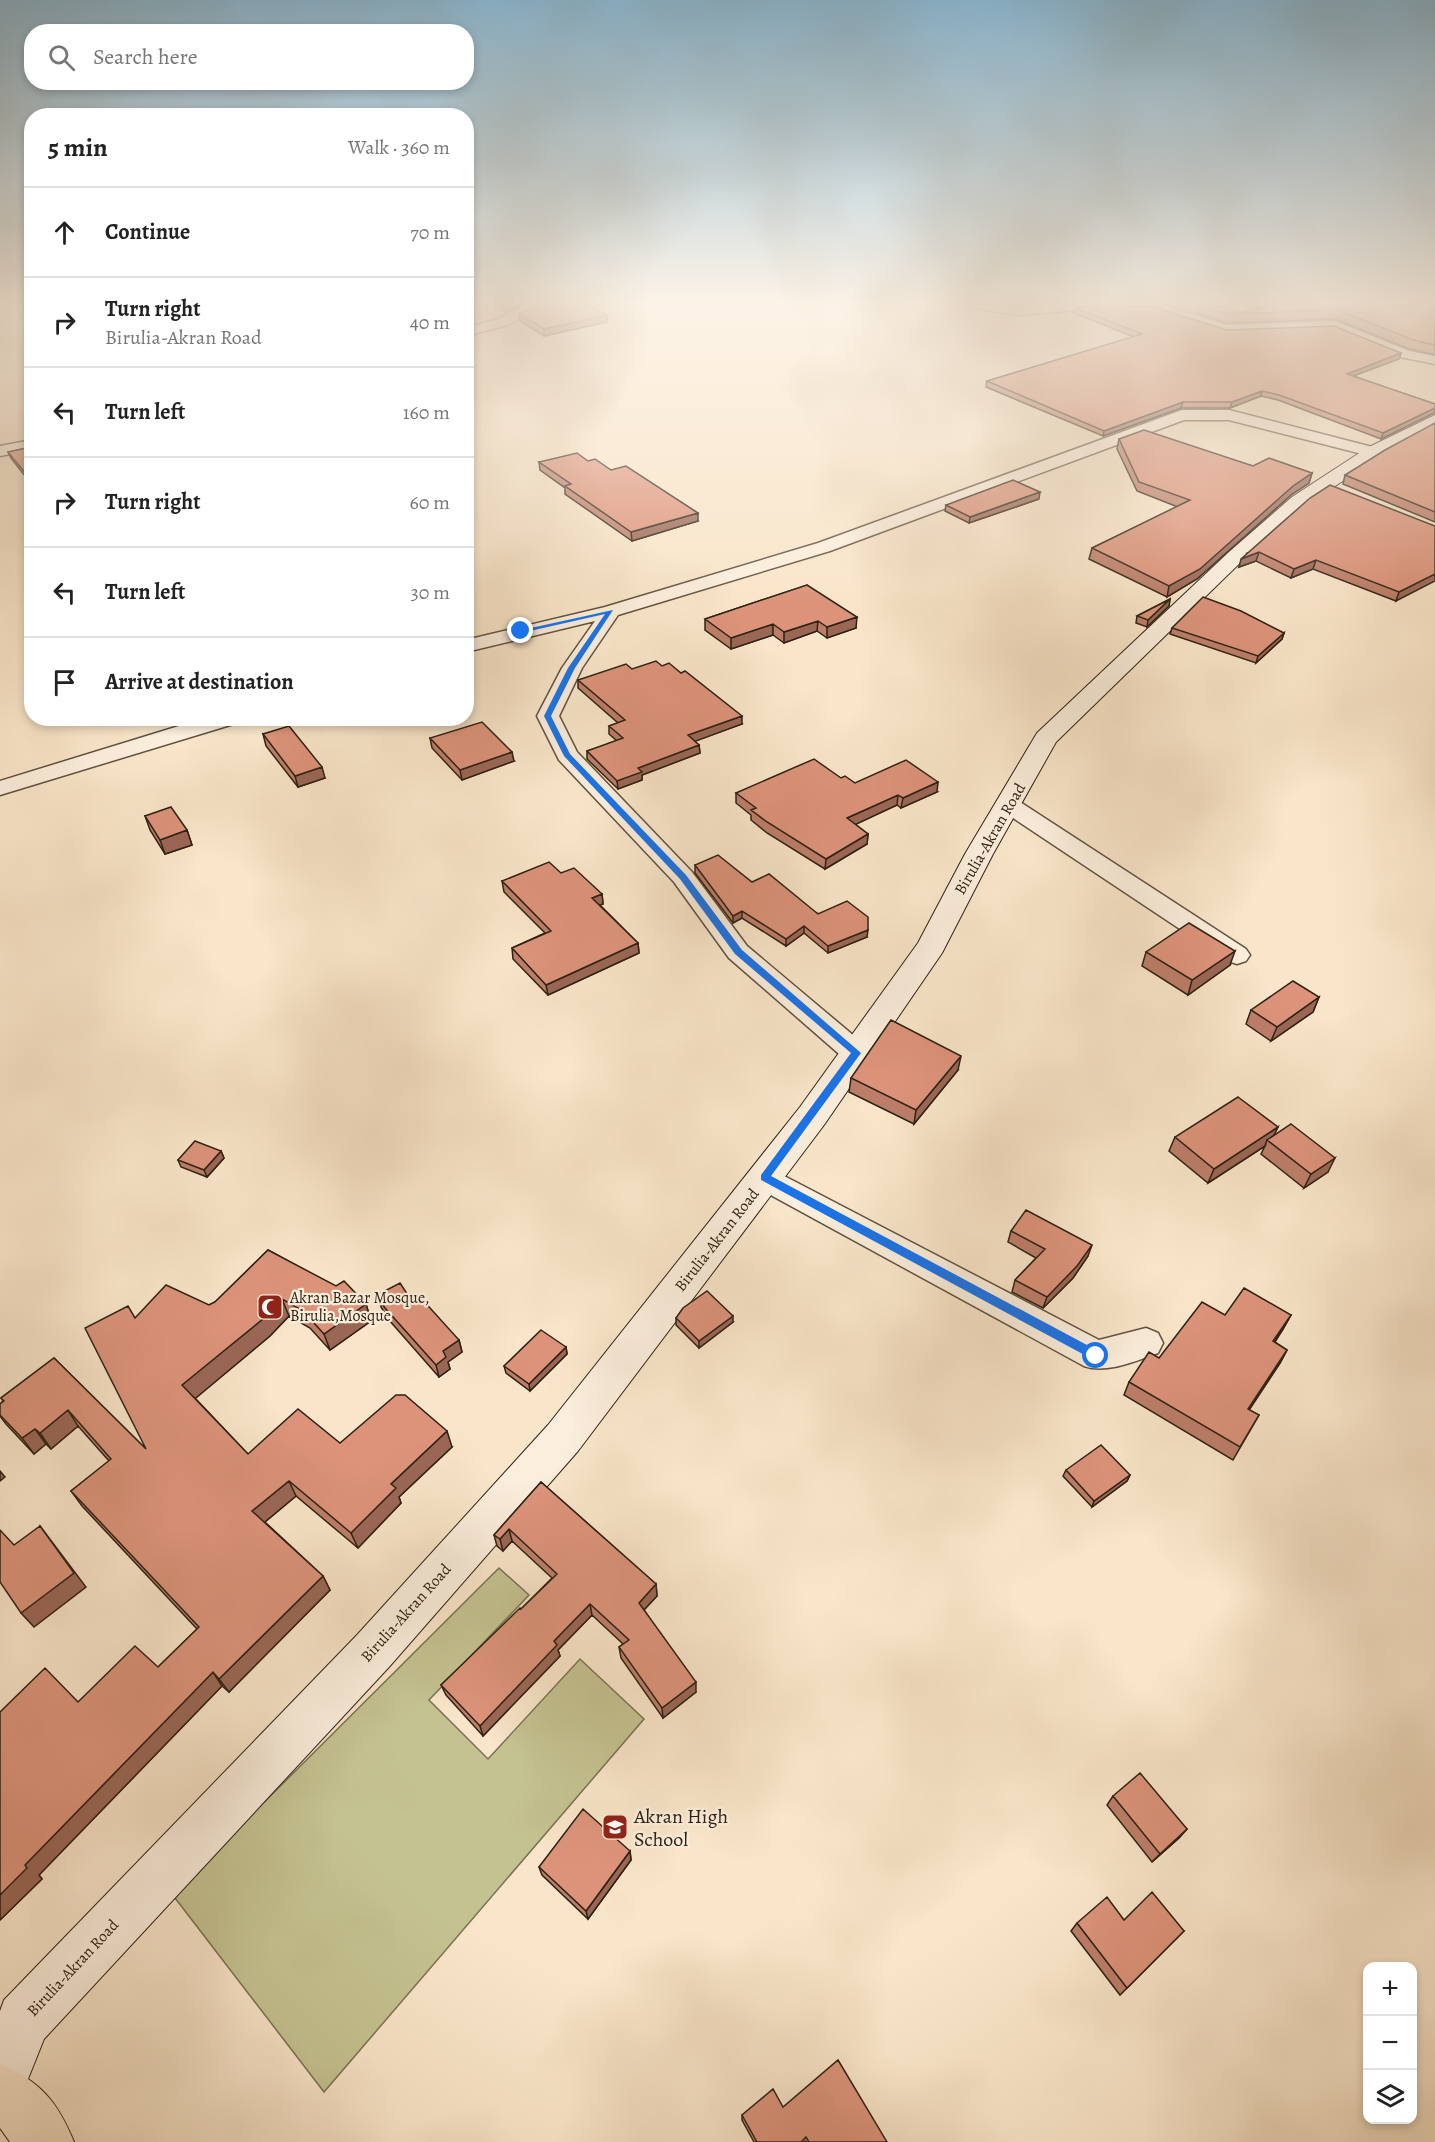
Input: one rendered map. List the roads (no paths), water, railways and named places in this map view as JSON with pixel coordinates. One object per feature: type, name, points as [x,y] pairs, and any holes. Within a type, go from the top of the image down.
[{"type":"highway","points":[[0,2093],[17,2103],[45,2142]]},
{"type":"street","points":[[474,644],[611,611],[824,547],[1182,415],[1229,415],[1374,452]]},
{"type":"street","name":"Birulia-Akran Road","points":[[0,2079],[24,2020],[373,1651],[563,1438],[765,1178],[931,946],[979,854],[1009,806],[1046,738],[1236,556],[1299,501],[1335,489],[1374,452],[1435,420]]},
{"type":"street","points":[[0,451],[24,446]]},
{"type":"street","points":[[611,611],[572,668],[548,716],[567,754],[683,877],[738,952],[856,1053]]},
{"type":"street","points":[[0,788],[203,726]]},
{"type":"street","points":[[1009,806],[1237,955]]},
{"type":"street","points":[[765,1178],[1096,1356],[1146,1343]]},
{"type":"place","name":"Akran Bazar Mosque, Birulia,Mosque","points":[[270,1307]]},
{"type":"place","name":"Akran High School","points":[[615,1827]]}]
